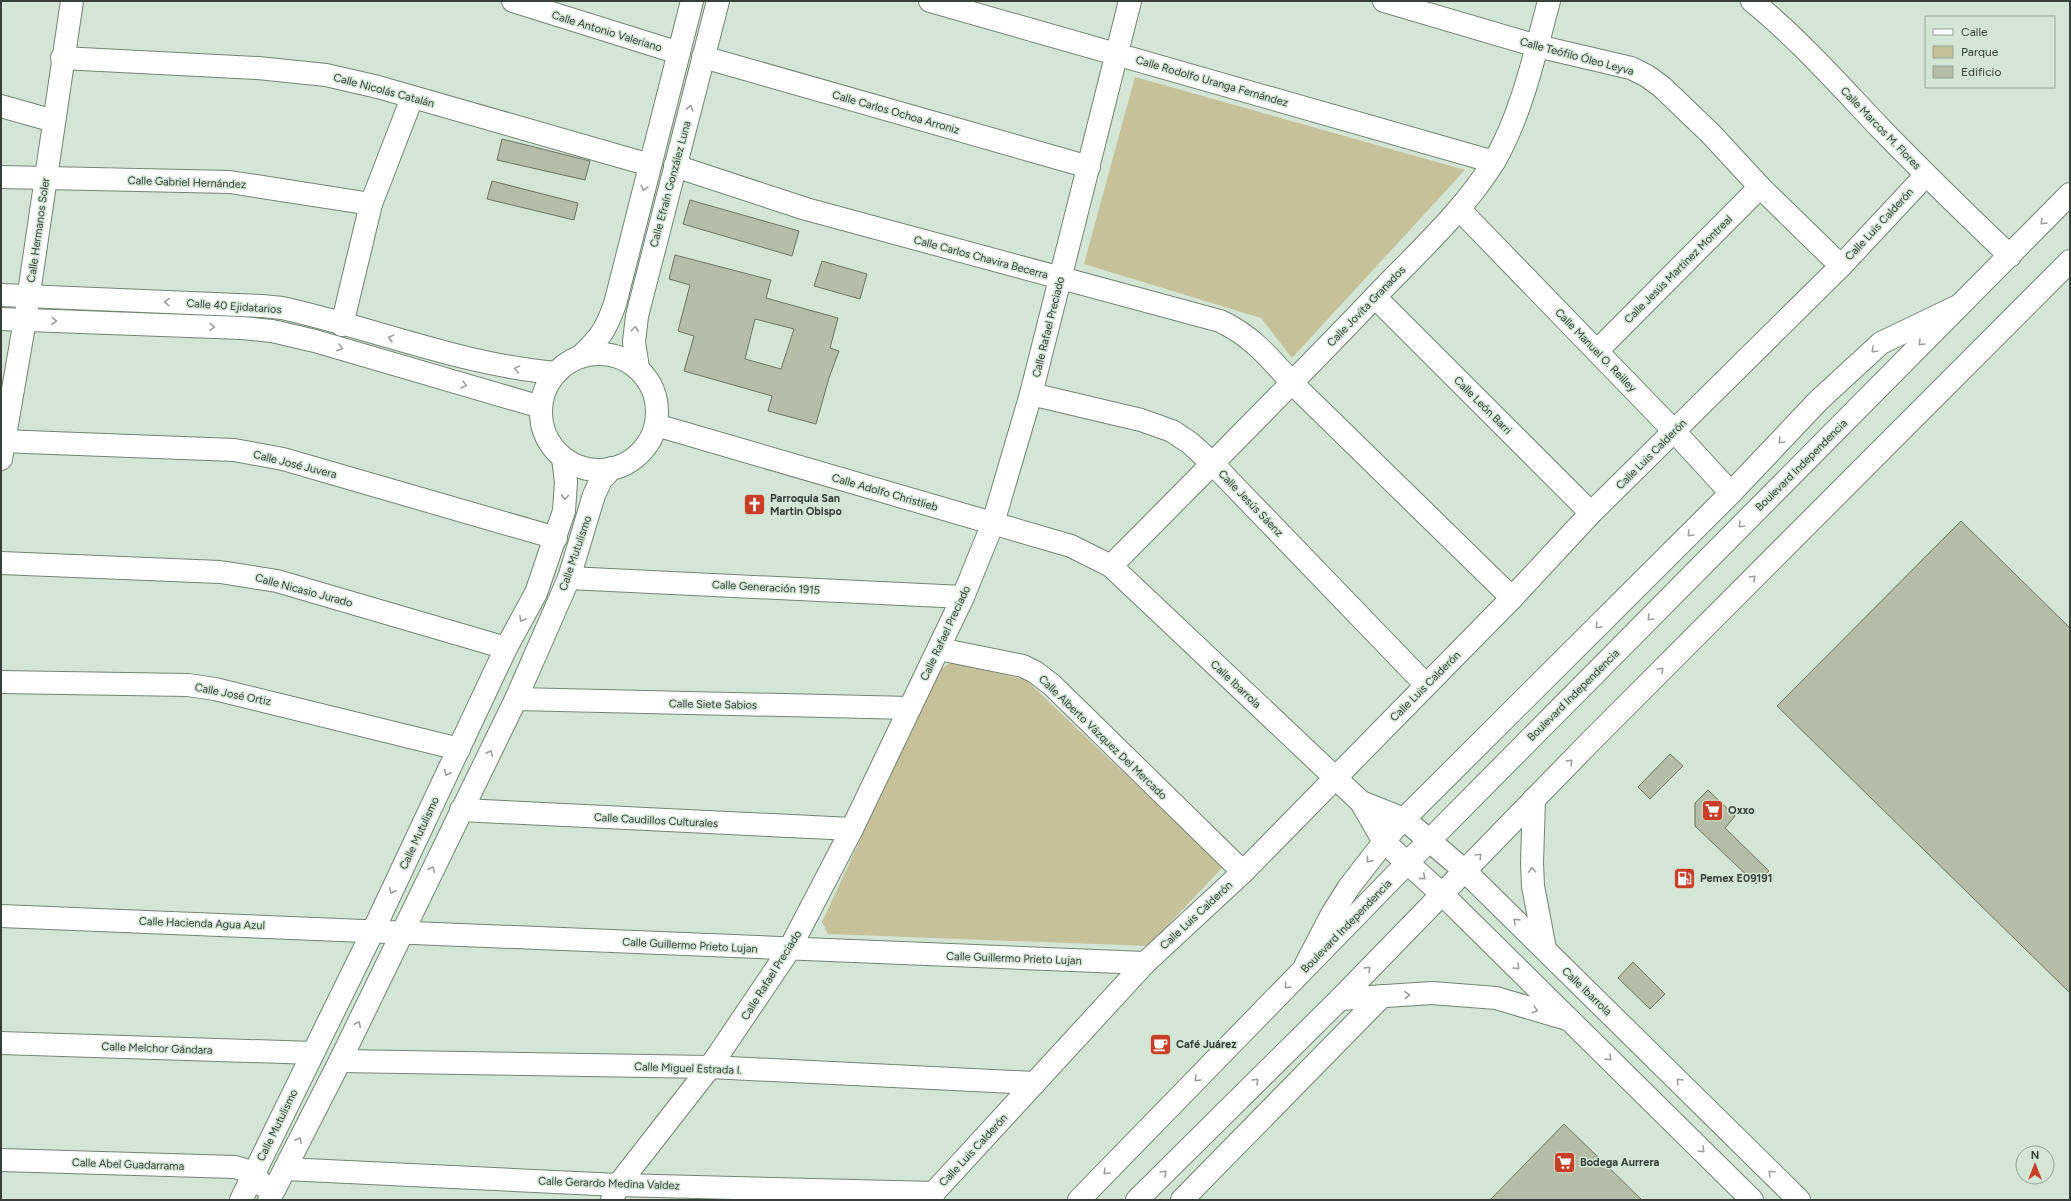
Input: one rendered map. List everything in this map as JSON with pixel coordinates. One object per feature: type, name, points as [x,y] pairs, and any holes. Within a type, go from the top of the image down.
[{"type":"street","name":"Calle Hermanos Soler","points":[[2,447],[25,320],[62,58],[72,1]]},
{"type":"street","name":"Calle Antonio Valeriano","points":[[513,1],[679,53]]},
{"type":"street","name":"Calle Efraín González Luna","points":[[581,356],[600,338],[608,325],[615,304],[692,1]]},
{"type":"street","name":"Calle Efraín González Luna","points":[[638,368],[634,342],[637,316],[718,1]]},
{"type":"street","name":"Calle Rodolfo Uranga Fernández","points":[[930,1],[1118,53],[1494,162]]},
{"type":"street","name":"Calle Rafael Preciado","points":[[615,1192],[710,1067],[789,950],[852,830],[963,597],[992,524],[1031,394],[1130,1]]},
{"type":"street","name":"Calle Teófilo Óleo Leyva","points":[[1384,1],[1537,46],[1631,68],[1647,76],[1662,87],[1712,134],[1760,187],[1841,266]]},
{"type":"street","name":"Calle Jovita Granados","points":[[1111,566],[1292,384],[1459,209],[1494,162],[1508,135],[1537,46],[1549,1]]},
{"type":"street","name":"Calle Marcos M. Flores","points":[[1752,1],[1770,16],[1822,67],[1926,175],[2010,256]]},
{"type":"street","name":"Calle Carlos Ochoa Arroniz","points":[[703,57],[1089,167]]},
{"type":"street","name":"Calle Nicolás Catalán","points":[[62,58],[258,68],[326,75],[378,87],[412,98],[650,165]]},
{"type":"street","points":[[342,325],[371,204],[412,98]]},
{"type":"street","points":[[1,106],[54,121]]},
{"type":"street","name":"Calle Carlos Chavira Becerra","points":[[675,166],[806,209],[1225,323],[1248,336],[1261,348],[1292,384]]},
{"type":"street","name":"Calle Luis Calderón","points":[[930,1196],[1145,963],[1243,872],[1512,598],[1591,513],[1841,266],[1926,175]]},
{"type":"street","name":"Calle Gabriel Hernández","points":[[1,176],[230,182],[371,204]]},
{"type":"street","points":[[2066,197],[2070,180]]},
{"type":"street","name":"Calle Jesús Martínez Montreal","points":[[1597,351],[1760,187]]},
{"type":"street","name":"Boulevard Independencia","points":[[1079,1200],[1407,863],[1957,306],[2010,256],[2066,197]]},
{"type":"street","name":"Calle Manuel O. Reilley","points":[[1459,209],[1731,492]]},
{"type":"street","points":[[1137,1200],[1340,998],[1849,480],[2070,261]]},
{"type":"street","name":"Calle 40 Ejidatarios","points":[[1,295],[262,306],[307,314],[422,347],[518,370],[556,373]]},
{"type":"street","name":"Calle León Barri","points":[[1375,297],[1591,513]]},
{"type":"street","points":[[1303,970],[1348,887],[1404,819],[1731,492],[1819,400],[1881,343],[1957,306]]},
{"type":"street","name":"Calle 40 Ejidatarios","points":[[1,319],[242,328],[272,331],[315,341],[541,407]]},
{"type":"street","points":[[415,371],[422,347]]},
{"type":"street","points":[[601,354],[614,356],[621,358],[638,368],[648,380],[655,394],[658,410],[656,425],[649,442],[637,456],[621,466],[612,468],[591,470],[574,465],[563,458],[552,446],[544,431],[540,419],[545,385],[567,363],[581,356],[601,354]]},
{"type":"street","points":[[1292,384],[1512,598]]},
{"type":"street","name":"Calle Jesús Sáenz","points":[[1031,394],[1141,420],[1172,431],[1190,443],[1426,685]]},
{"type":"street","name":"Calle Adolfo Christlieb","points":[[656,425],[992,524],[1072,546],[1111,566]]},
{"type":"street","name":"Calle José Juvera","points":[[2,447],[234,450],[258,453],[556,538]]},
{"type":"street","name":"Calle Mutulismo","points":[[241,1200],[374,929],[506,648],[536,593],[564,511],[566,482],[563,458]]},
{"type":"street","name":"Calle Mutulismo","points":[[269,1198],[340,1061],[516,699],[568,578],[594,495],[601,480],[612,468]]},
{"type":"street","name":"Calle Nicasio Jurado","points":[[1,563],[220,572],[244,575],[277,581],[506,648]]},
{"type":"street","name":"Calle Ibarrola","points":[[1111,566],[1361,802],[1384,842],[1442,894],[1752,1200]]},
{"type":"street","name":"Calle Generación 1915","points":[[568,578],[963,597]]},
{"type":"street","name":"Calle Alberto Vázquez Del Mercado","points":[[939,649],[1013,664],[1035,672],[1052,685],[1243,872]]},
{"type":"street","name":"Calle José Ortiz","points":[[1,682],[188,685],[215,689],[459,749]]},
{"type":"street","name":"Calle Siete Sabios","points":[[516,699],[910,708]]},
{"type":"street","points":[[1534,799],[1532,863],[1533,886],[1545,949]]},
{"type":"street","name":"Calle Ibarrola","points":[[1361,802],[1404,819],[1465,871],[1799,1200]]},
{"type":"street","name":"Calle Caudillos Culturales","points":[[461,810],[852,830]]},
{"type":"street","name":"Calle Hacienda Agua Azul","points":[[1,916],[374,929],[403,932]]},
{"type":"street","name":"Calle Guillermo Prieto Lujan","points":[[403,932],[789,950],[1145,963]]},
{"type":"street","points":[[1340,998],[1432,993],[1496,998],[1571,1020]]},
{"type":"street","points":[[1182,1200],[1382,996]]},
{"type":"street","name":"Calle Melchor Gándara","points":[[1,1043],[313,1053]]},
{"type":"street","name":"Calle Miguel Estrada I.","points":[[340,1061],[710,1067],[1035,1083]]},
{"type":"street","name":"Calle Abel Guadarrama","points":[[1,1160],[235,1167],[254,1173]]},
{"type":"street","name":"Calle Gerardo Medina Valdez","points":[[285,1169],[615,1192],[930,1196]]},
{"type":"street","points":[[254,1173],[269,1198]]},
{"type":"green space","points":[[1135,77],[1465,170],[1292,358],[1261,318],[1084,264]]},
{"type":"green space","points":[[952,662],[1026,680],[1223,867],[1148,946],[828,934],[822,922],[939,670]]},
{"type":"building","points":[[502,139],[590,161],[585,180],[497,160]]},
{"type":"building","points":[[492,181],[578,203],[574,220],[487,199]]},
{"type":"building","points":[[690,200],[799,231],[792,256],[683,224]]},
{"type":"building","points":[[675,255],[771,280],[766,298],[838,318],[830,348],[839,351],[829,378],[816,424],[768,411],[772,396],[684,371],[694,336],[678,331],[690,285],[669,279]],"holes":[[[755,319],[794,329],[781,369],[745,359]]]},
{"type":"building","points":[[822,261],[867,274],[860,299],[814,286]]},
{"type":"building","points":[[1961,521],[2070,628],[2070,993],[1777,706]]},
{"type":"building","points":[[1670,754],[1683,766],[1650,799],[1638,787]]},
{"type":"building","points":[[1708,790],[1735,816],[1725,828],[1769,871],[1756,884],[1695,826],[1695,803]]},
{"type":"building","points":[[1633,962],[1665,994],[1650,1009],[1618,978]]},
{"type":"building","name":"Bodega Aurrera","points":[[1564,1124],[1642,1200],[1490,1200]]},
{"type":"place","name":"Parroquia San Martin Obispo","points":[[755,504]]},
{"type":"place","name":"Oxxo","points":[[1712,810]]},
{"type":"place","name":"Pemex E09191","points":[[1685,878]]},
{"type":"place","name":"Café Juárez","points":[[1161,1044]]},
{"type":"place","name":"Bodega Aurrera","points":[[1565,1162]]}]
